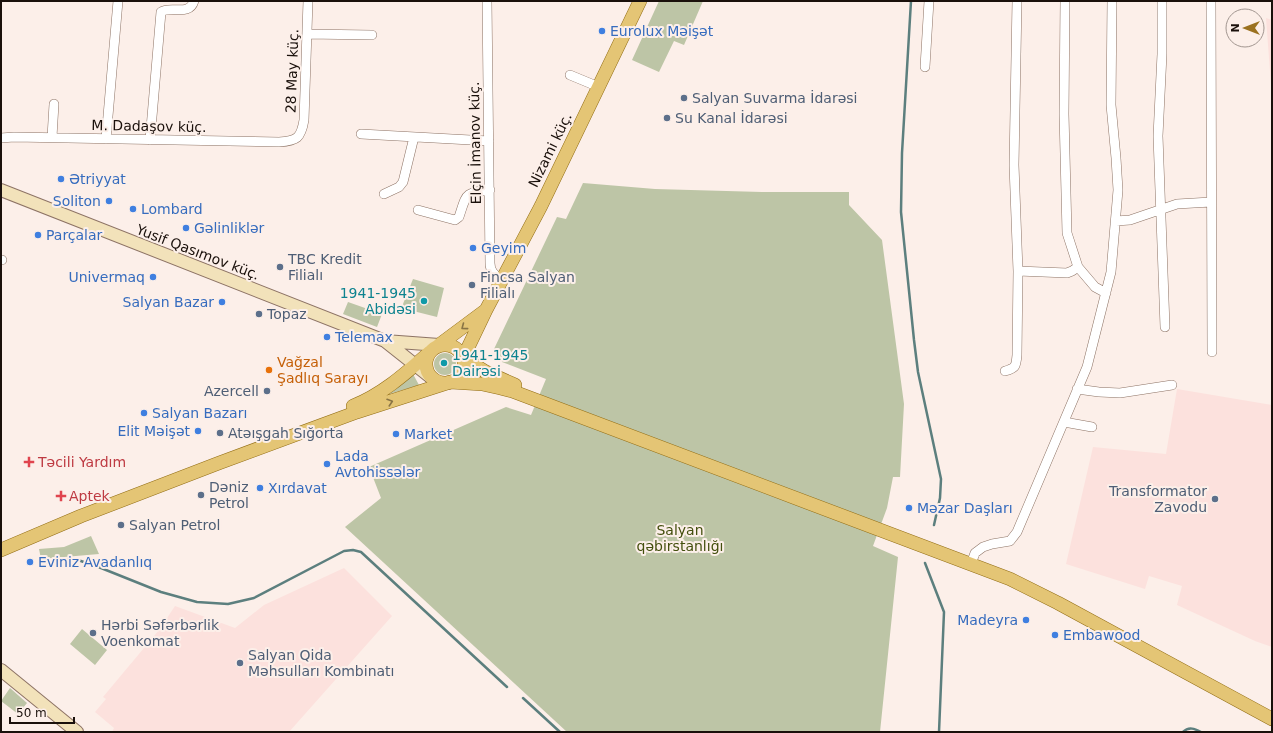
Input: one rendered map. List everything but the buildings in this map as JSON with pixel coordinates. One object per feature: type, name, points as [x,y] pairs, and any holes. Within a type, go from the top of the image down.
[{"type":"main road","name":"Nizami küç.","points":[[463,358],[486,310],[541,206],[640,1]]},
{"type":"main road","points":[[1,542],[150,482],[359,404],[384,390],[434,349],[486,310]]},
{"type":"main road","points":[[1272,709],[1037,583],[1013,572],[972,561],[512,391],[482,384],[439,382],[433,379],[427,369],[427,358],[434,349],[445,345],[456,348],[463,358],[486,372],[513,384],[972,561],[1033,590],[1272,719]]},
{"type":"main road","points":[[1,550],[81,516],[357,412],[450,382],[460,375],[464,364],[463,358]]},
{"type":"street","points":[[106,139],[118,1]]},
{"type":"street","points":[[150,140],[161,12],[168,9],[186,10],[193,5],[194,1]]},
{"type":"street","name":"28 May küç.","points":[[296,139],[303,129],[304,120],[308,1]]},
{"type":"street","name":"Elçin İmanov küç.","points":[[487,1],[490,269],[493,274],[502,280]]},
{"type":"street","points":[[926,67],[929,1]]},
{"type":"street","points":[[1005,371],[1012,369],[1016,365],[1018,319],[1018,271],[1014,165],[1017,1]]},
{"type":"street","points":[[1065,1],[1066,227],[1069,242],[1078,267],[1095,286],[1106,293]]},
{"type":"street","points":[[972,561],[977,550],[989,544],[1010,541],[1017,532],[1087,367],[1106,293],[1112,260],[1118,190],[1111,105],[1112,1]]},
{"type":"street","points":[[1162,1],[1162,54],[1158,136],[1165,326]]},
{"type":"street","points":[[1211,1],[1212,352]]},
{"type":"street","points":[[307,34],[372,35]]},
{"type":"street","points":[[570,75],[599,86]]},
{"type":"street","points":[[52,137],[54,104]]},
{"type":"street","points":[[361,134],[489,142]]},
{"type":"street","name":"M. Dadaşov küç.","points":[[1,138],[52,137],[279,142],[290,142],[296,139]]},
{"type":"street","points":[[384,194],[399,187],[403,182],[414,137]]},
{"type":"street","name":"Yusif Qasımov küç.","points":[[1,190],[384,341]]},
{"type":"street","points":[[418,210],[455,220],[459,217],[466,197],[471,192],[490,190]]},
{"type":"street","points":[[1116,221],[1130,220],[1177,204],[1211,202]]},
{"type":"street","points":[[1018,271],[1067,273],[1078,267]]},
{"type":"street","points":[[384,341],[434,349]]},
{"type":"street","points":[[384,341],[433,379]]},
{"type":"street","points":[[1078,390],[1120,393],[1172,386]]},
{"type":"street","points":[[1064,422],[1092,427]]},
{"type":"street","points":[[1,670],[77,732]]},
{"type":"shaded area","points":[[1266,18],[1272,20],[1272,98]]},
{"type":"shaded area","name":"Transformator Zavodu","points":[[1177,389],[1272,405],[1272,647],[1255,641],[1177,605],[1182,586],[1149,576],[1145,589],[1066,564],[1093,447],[1166,454]]},
{"type":"shaded area","name":"Salyan Qida Məhsulları Kombinatı","points":[[344,568],[392,616],[289,732],[112,732],[114,728],[95,712],[106,699],[103,697],[159,630],[175,606],[235,628],[264,605]]},
{"type":"green space","points":[[659,1],[703,1],[684,45],[674,41],[659,72],[632,60]]},
{"type":"green space","name":"Salyan qəbirstanlığı","points":[[583,183],[655,189],[762,192],[849,192],[849,205],[882,240],[904,404],[900,477],[893,477],[887,508],[873,546],[898,557],[880,732],[567,732],[345,527],[381,498],[369,467],[506,407],[531,415],[546,379],[502,362],[500,355],[494,349],[557,217],[566,219]]},
{"type":"green space","points":[[413,279],[444,288],[437,317],[405,309],[403,304]]},
{"type":"green space","points":[[348,302],[382,314],[377,327],[343,314]]},
{"type":"green space","points":[[441,353],[449,353],[456,360],[456,368],[449,375],[441,375],[434,368],[434,360]]},
{"type":"green space","points":[[413,374],[419,385],[389,394]]},
{"type":"green space","points":[[91,536],[99,554],[41,559],[39,549],[64,547]]},
{"type":"green space","points":[[82,629],[107,650],[95,665],[70,644]]},
{"type":"green space","points":[[10,688],[27,703],[18,714],[1,701]]},
{"type":"waterway","points":[[911,1],[902,153],[901,212],[918,372],[941,479],[940,498],[934,525]]},
{"type":"waterway","points":[[44,563],[64,560],[78,560],[161,592],[197,602],[228,604],[254,598],[344,551],[353,550],[361,552],[507,687]]},
{"type":"waterway","points":[[925,563],[944,612],[939,732]]},
{"type":"waterway","points":[[523,698],[560,732]]},
{"type":"waterway","points":[[1183,732],[1190,729],[1201,732]]},
{"type":"place","name":"Eurolux Məişət","points":[[602,31]]},
{"type":"place","name":"Salyan Suvarma İdarəsi","points":[[684,98]]},
{"type":"place","name":"Su Kanal İdarəsi","points":[[667,118]]},
{"type":"place","name":"Ətriyyat","points":[[61,179]]},
{"type":"place","name":"Soliton","points":[[109,201]]},
{"type":"place","name":"Lombard","points":[[133,209]]},
{"type":"place","name":"Gəlinliklər","points":[[186,228]]},
{"type":"place","name":"Parçalar","points":[[38,235]]},
{"type":"place","name":"Geyim","points":[[473,248]]},
{"type":"place","name":"TBC Kredit Filialı","points":[[280,267]]},
{"type":"place","name":"Univermaq","points":[[153,277]]},
{"type":"place","name":"Fincsa Salyan Filialı","points":[[472,285]]},
{"type":"place","name":"1941-1945 Abidəsi","points":[[424,301]]},
{"type":"place","name":"Salyan Bazar","points":[[222,302]]},
{"type":"place","name":"Topaz","points":[[259,314]]},
{"type":"place","name":"Telemax","points":[[327,337]]},
{"type":"place","name":"1941-1945 Dairəsi","points":[[444,363]]},
{"type":"place","name":"Vağzal Şadlıq Sarayı","points":[[269,370]]},
{"type":"place","name":"Azercell","points":[[267,391]]},
{"type":"place","name":"Salyan Bazarı","points":[[144,413]]},
{"type":"place","name":"Elit Məişət","points":[[198,431]]},
{"type":"place","name":"Atəışgah Sığorta","points":[[220,433]]},
{"type":"place","name":"Market","points":[[396,434]]},
{"type":"place","name":"Təcili Yardım","points":[[29,462]]},
{"type":"place","name":"Lada Avtohissələr","points":[[327,464]]},
{"type":"place","name":"Xırdavat","points":[[260,488]]},
{"type":"place","name":"Dəniz Petrol","points":[[201,495]]},
{"type":"place","name":"Aptek","points":[[61,496]]},
{"type":"place","name":"Transformator Zavodu","points":[[1215,499]]},
{"type":"place","name":"Məzar Daşları","points":[[909,508]]},
{"type":"place","name":"Salyan Petrol","points":[[121,525]]},
{"type":"place","name":"Eviniz Avadanlıq","points":[[30,562]]},
{"type":"place","name":"Madeyra","points":[[1026,620]]},
{"type":"place","name":"Hərbi Səfərbərlik Voenkomat","points":[[93,633]]},
{"type":"place","name":"Embawood","points":[[1055,635]]},
{"type":"place","name":"Salyan Qida Məhsulları Kombinatı","points":[[240,663]]}]
